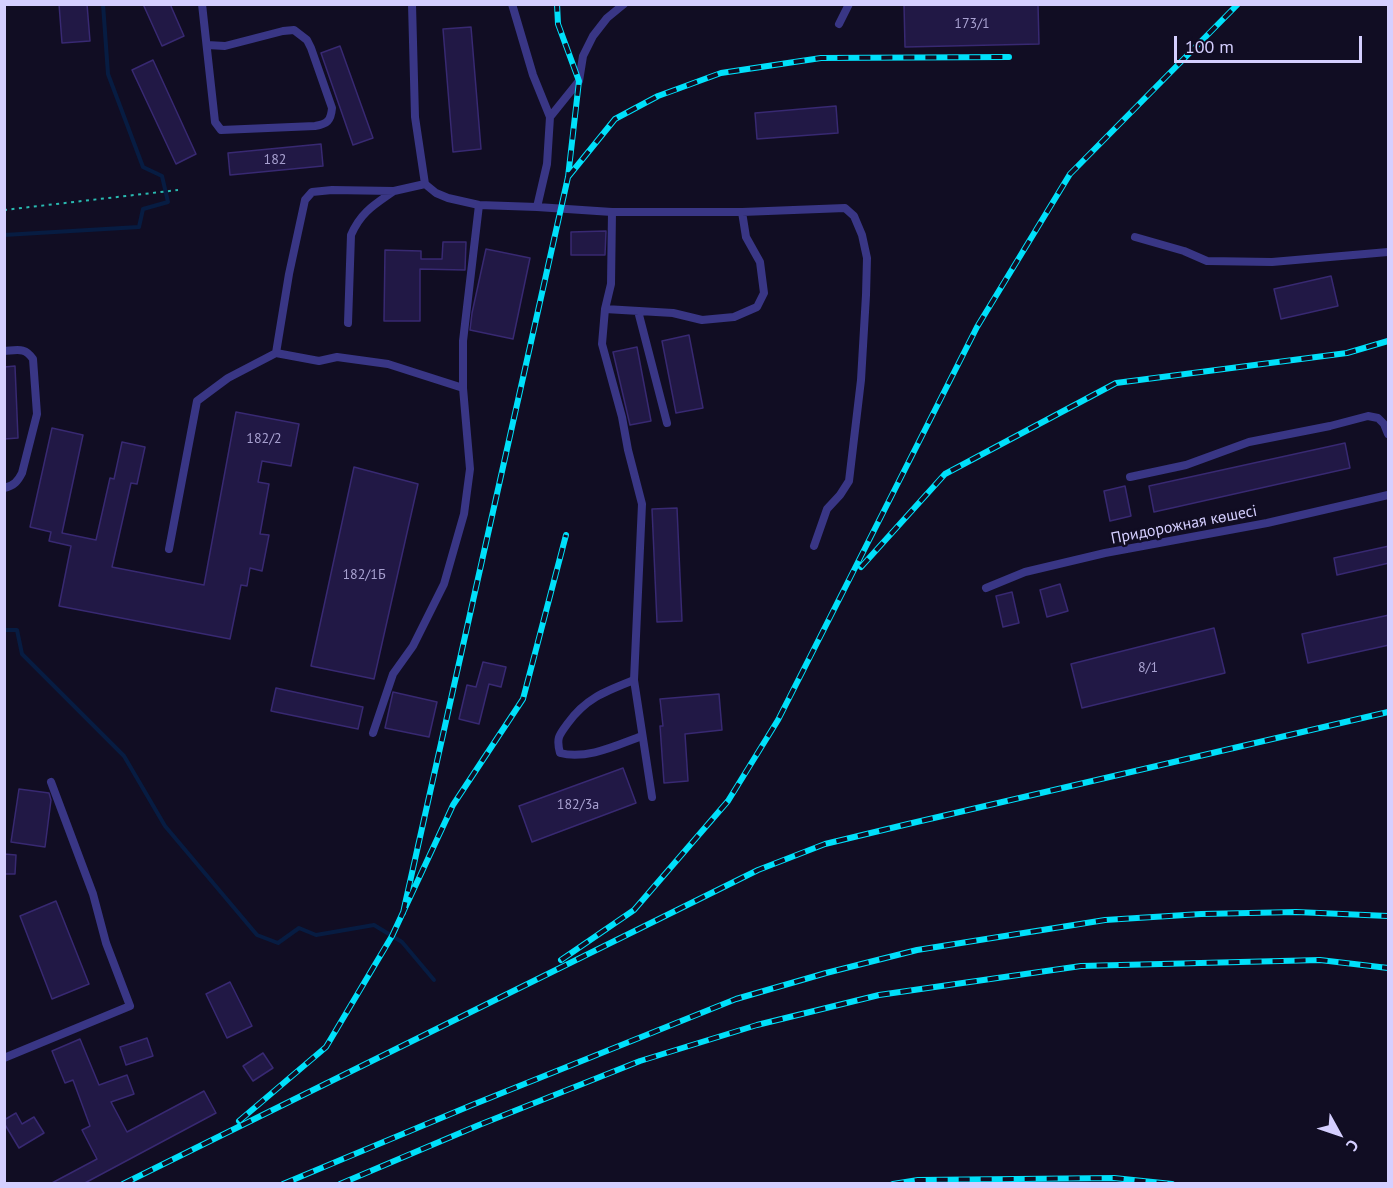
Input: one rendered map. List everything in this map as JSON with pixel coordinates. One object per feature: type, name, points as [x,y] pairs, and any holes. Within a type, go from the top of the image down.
[{"type":"lane","points":[[202,4],[215,122],[221,129],[315,126],[325,124],[331,117],[332,108],[311,48],[307,40],[294,30],[225,46],[207,45]]},
{"type":"lane","points":[[412,4],[415,117],[426,184],[436,193],[479,205],[612,212],[742,212],[845,208],[854,216],[862,235],[867,258],[861,380],[849,481],[827,509],[814,546]]},
{"type":"lane","points":[[512,4],[533,75],[550,117],[547,164],[537,207]]},
{"type":"lane","points":[[550,117],[579,81],[583,56],[593,36],[606,18],[624,4]]},
{"type":"lane","points":[[839,24],[849,4]]},
{"type":"lane","points":[[276,353],[289,274],[307,196],[312,192],[332,190],[394,191],[426,184]]},
{"type":"lane","points":[[348,323],[351,235],[357,222],[370,208],[394,191]]},
{"type":"lane","points":[[373,733],[393,674],[413,646],[444,584],[464,514],[470,469],[463,341],[479,205]]},
{"type":"lane","points":[[612,212],[611,284],[605,309],[602,344],[642,504],[634,680],[652,797]]},
{"type":"lane","points":[[605,309],[673,313],[702,320],[734,317],[756,307],[764,293],[760,262],[746,237],[742,212]]},
{"type":"lane","points":[[1135,237],[1184,250],[1207,261],[1272,262],[1389,252]]},
{"type":"lane","points":[[638,311],[668,423]]},
{"type":"lane","points":[[4,351],[22,350],[29,353],[33,359],[37,414],[22,473],[14,485],[4,488]]},
{"type":"lane","points":[[169,549],[197,401],[228,378],[276,353],[319,361],[337,357],[388,364],[464,388]]},
{"type":"lane","points":[[1130,477],[1186,465],[1249,442],[1368,416],[1378,418],[1389,434]]},
{"type":"lane","name":"Придорожная көшесі","points":[[986,588],[1025,572],[1105,553],[1268,523],[1389,495]]},
{"type":"lane","points":[[634,680],[597,695],[577,711],[559,736],[557,743],[560,753],[571,756],[597,752],[642,736]]},
{"type":"lane","points":[[4,1058],[130,1006],[106,943],[93,894],[51,782]]},
{"type":"path","points":[[4,210],[178,190]]},
{"type":"building","points":[[59,4],[87,4],[90,41],[62,43]]},
{"type":"building","points":[[143,4],[170,4],[184,36],[162,46]]},
{"type":"building","points":[[904,4],[1038,4],[1039,44],[905,47]]},
{"type":"building","points":[[471,27],[481,149],[453,152],[443,29]]},
{"type":"building","points":[[340,46],[373,138],[353,145],[321,53]]},
{"type":"building","points":[[153,60],[196,154],[176,164],[132,70]]},
{"type":"building","points":[[836,106],[838,133],[757,139],[755,113]]},
{"type":"building","points":[[321,144],[323,166],[230,175],[228,153]]},
{"type":"building","points":[[606,231],[605,255],[571,255],[571,232]]},
{"type":"building","points":[[443,242],[466,242],[465,270],[420,269],[420,321],[384,321],[385,250],[421,251],[421,259],[442,259]]},
{"type":"building","points":[[486,249],[530,258],[513,339],[470,330]]},
{"type":"building","points":[[1331,276],[1338,306],[1281,319],[1274,289]]},
{"type":"building","points":[[689,335],[703,408],[676,413],[662,341]]},
{"type":"building","points":[[637,347],[651,421],[630,425],[613,352]]},
{"type":"building","points":[[15,366],[18,438],[4,439],[4,367]]},
{"type":"building","points":[[236,412],[299,424],[291,466],[262,461],[258,482],[269,484],[260,534],[269,535],[262,571],[250,568],[247,586],[241,585],[230,639],[59,606],[71,546],[49,541],[51,532],[30,527],[52,428],[83,435],[62,533],[96,540],[110,478],[114,479],[122,442],[145,447],[137,484],[131,483],[112,567],[204,585]]},
{"type":"building","points":[[1345,443],[1350,468],[1154,512],[1149,486]]},
{"type":"building","points":[[354,467],[418,484],[374,679],[311,666]]},
{"type":"building","points":[[1125,486],[1131,516],[1110,521],[1104,491]]},
{"type":"building","points":[[677,508],[682,621],[657,622],[652,509]]},
{"type":"building","points":[[1389,546],[1389,563],[1337,575],[1334,558]]},
{"type":"building","points":[[1060,584],[1068,611],[1047,617],[1040,590]]},
{"type":"building","points":[[1012,592],[1019,623],[1003,627],[996,596]]},
{"type":"building","points":[[1389,615],[1389,645],[1308,663],[1302,634]]},
{"type":"building","points":[[1214,628],[1225,673],[1082,708],[1071,664]]},
{"type":"building","points":[[483,662],[506,667],[501,687],[489,684],[479,724],[459,719],[467,685],[476,687]]},
{"type":"building","points":[[276,688],[363,707],[358,729],[271,711]]},
{"type":"building","points":[[393,692],[437,702],[429,737],[385,728]]},
{"type":"building","points":[[719,694],[722,730],[685,734],[688,781],[664,783],[660,699]]},
{"type":"building","points":[[623,768],[636,803],[532,842],[519,806]]},
{"type":"building","points":[[19,789],[49,793],[51,800],[45,847],[11,842]]},
{"type":"building","points":[[4,854],[16,855],[15,874],[4,874]]},
{"type":"building","points":[[56,901],[89,984],[52,999],[20,916]]},
{"type":"building","points":[[230,982],[252,1026],[227,1038],[206,994]]},
{"type":"building","points":[[147,1038],[153,1056],[126,1065],[120,1047]]},
{"type":"building","points":[[80,1039],[99,1085],[127,1075],[134,1094],[111,1102],[127,1132],[204,1091],[216,1113],[83,1184],[50,1184],[97,1159],[82,1130],[90,1126],[73,1080],[65,1083],[52,1051]]},
{"type":"building","points":[[263,1053],[273,1068],[253,1081],[243,1066]]},
{"type":"building","points":[[16,1113],[22,1124],[34,1117],[44,1133],[19,1148],[4,1123],[4,1120]]},
{"type":"waterway","points":[[4,235],[139,227],[143,209],[168,202],[162,176],[143,167],[108,74],[103,4]]},
{"type":"waterway","points":[[4,630],[17,630],[22,654],[124,756],[165,826],[257,935],[278,943],[299,928],[316,935],[374,925],[402,942],[434,980]]},
{"type":"railway","points":[[403,913],[568,177],[579,81],[558,24],[557,4]]},
{"type":"railway","points":[[561,960],[634,910],[728,801],[778,720],[977,327],[1070,174],[1238,4]]},
{"type":"railway","points":[[568,177],[615,119],[658,96],[721,73],[821,58],[1009,57]]},
{"type":"railway","points":[[861,567],[945,474],[1116,383],[1347,353],[1388,341]]},
{"type":"railway","points":[[239,1121],[326,1047],[392,936],[453,805],[523,699],[566,535]]},
{"type":"railway","points":[[123,1184],[758,870],[825,844],[1388,712]]},
{"type":"railway","points":[[283,1184],[736,999],[917,950],[1105,920],[1201,914],[1296,912],[1388,916]]},
{"type":"railway","points":[[340,1184],[479,1125],[640,1061],[757,1025],[879,995],[1081,966],[1320,960],[1388,968]]},
{"type":"railway","points":[[893,1184],[918,1180],[1114,1178],[1172,1184]]}]
